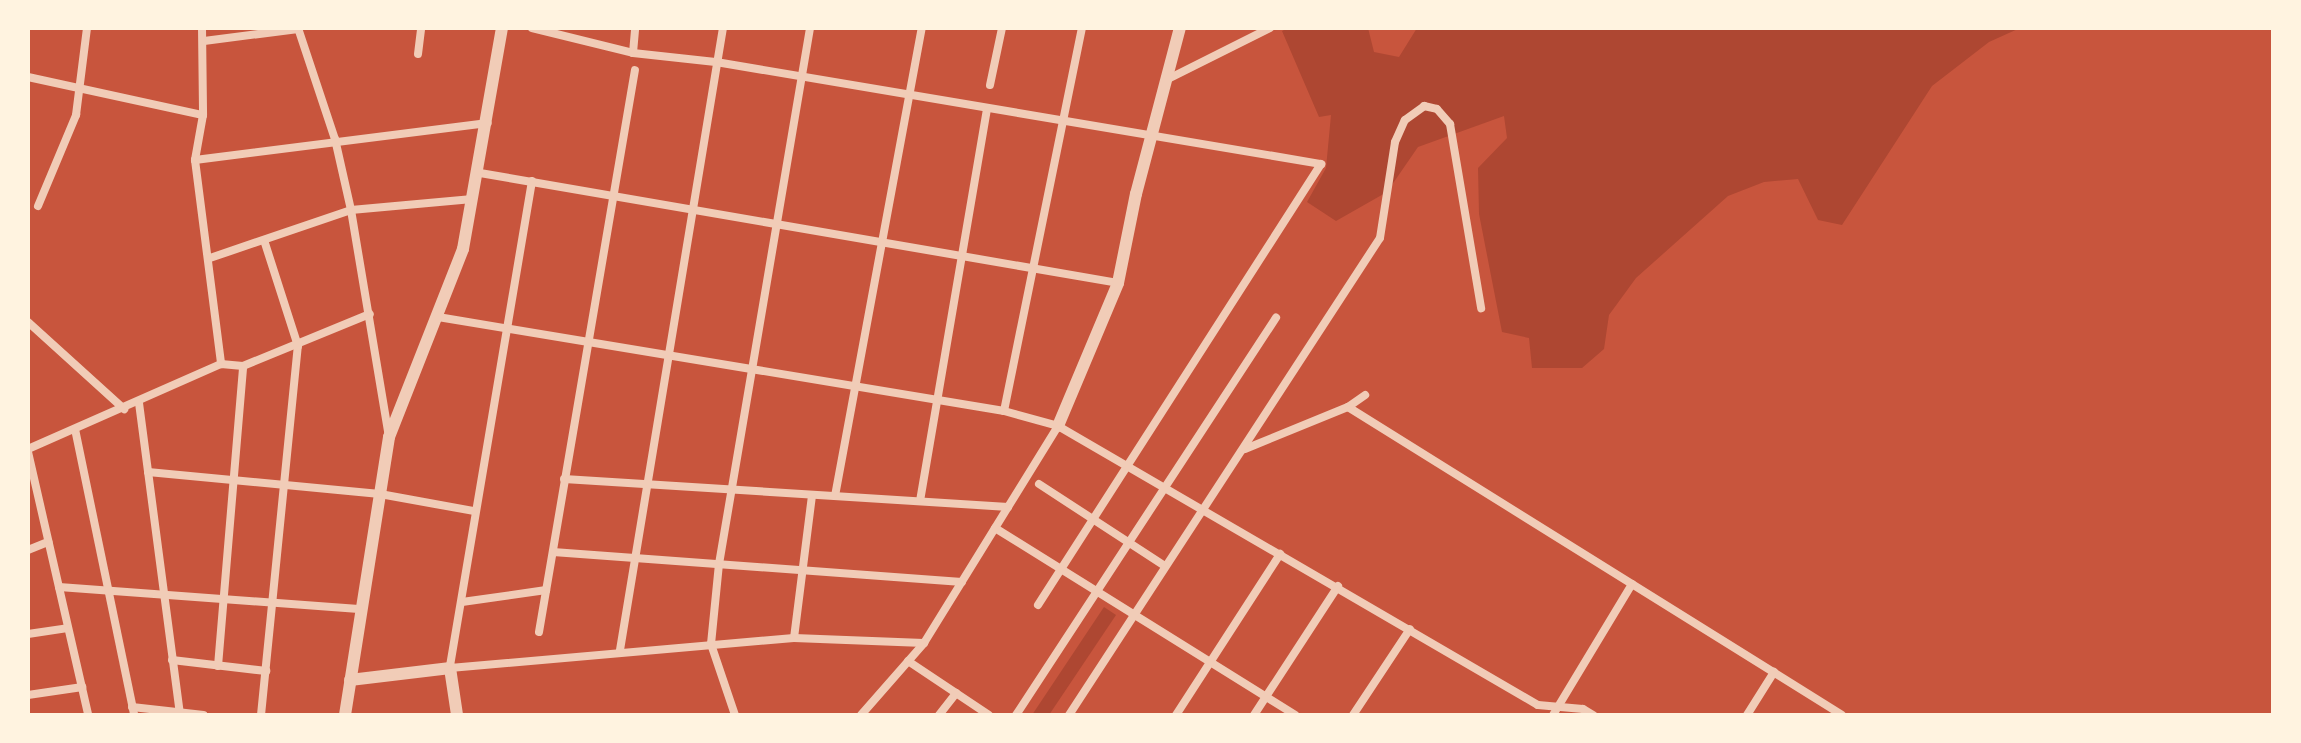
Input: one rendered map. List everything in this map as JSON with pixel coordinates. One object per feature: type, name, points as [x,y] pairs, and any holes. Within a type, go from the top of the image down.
[{"type":"street","points":[[38,206],[82,90],[87,28]]},
{"type":"street","points":[[202,28],[203,115],[195,160],[210,258],[221,364]]},
{"type":"street","points":[[204,41],[298,28],[335,139],[351,210],[389,437]]},
{"type":"street","points":[[418,54],[421,28]]},
{"type":"street","points":[[345,715],[389,437],[438,317],[474,199],[502,28]]},
{"type":"street","points":[[532,28],[633,53],[716,62],[1063,124],[1321,164],[1038,605]]},
{"type":"street","points":[[633,53],[635,28]]},
{"type":"street","points":[[620,650],[643,484],[723,28]]},
{"type":"street","points":[[735,715],[711,644],[719,564],[750,367],[810,28]]},
{"type":"street","points":[[835,496],[922,28]]},
{"type":"street","points":[[990,85],[1002,28]]},
{"type":"street","points":[[1004,411],[1082,28]]},
{"type":"street","points":[[861,715],[924,643],[1058,426],[1118,283],[1136,194],[1155,136],[1180,28]]},
{"type":"street","points":[[1170,78],[1270,28]]},
{"type":"street","points":[[539,632],[635,70]]},
{"type":"street","points":[[28,77],[203,115]]},
{"type":"street","points":[[1069,715],[1380,238],[1395,142],[1405,120],[1424,106],[1437,109],[1450,124],[1481,308]]},
{"type":"street","points":[[920,501],[987,110]]},
{"type":"street","points":[[195,160],[335,139],[489,122]]},
{"type":"street","points":[[480,173],[1118,283]]},
{"type":"street","points":[[457,715],[450,668],[474,511],[532,181]]},
{"type":"street","points":[[210,258],[351,210],[474,199]]},
{"type":"street","points":[[261,715],[298,346],[264,240]]},
{"type":"street","points":[[88,715],[28,451],[221,364],[243,366],[370,314]]},
{"type":"street","points":[[438,317],[1004,411],[1058,426],[1538,705],[1560,705],[1593,715]]},
{"type":"street","points":[[1016,715],[1276,318]]},
{"type":"street","points":[[29,323],[124,409]]},
{"type":"street","points":[[218,666],[243,366]]},
{"type":"street","points":[[1244,449],[1348,407],[1365,395]]},
{"type":"street","points":[[139,403],[180,714]]},
{"type":"street","points":[[1348,407],[1842,715]]},
{"type":"street","points":[[75,429],[133,711],[204,715]]},
{"type":"street","points":[[148,472],[380,494],[474,511]]},
{"type":"street","points":[[564,479],[1008,507]]},
{"type":"street","points":[[1039,484],[1165,566]]},
{"type":"street","points":[[794,638],[812,495]]},
{"type":"street","points":[[995,528],[1295,715]]},
{"type":"street","points":[[28,550],[48,542]]},
{"type":"street","points":[[553,552],[962,582]]},
{"type":"street","points":[[1176,715],[1280,554]]},
{"type":"street","points":[[1553,715],[1632,584]]},
{"type":"street","points":[[1254,715],[1338,586]]},
{"type":"street","points":[[59,587],[362,609]]},
{"type":"street","points":[[462,602],[546,590]]},
{"type":"street","points":[[28,634],[68,628]]},
{"type":"street","points":[[1353,715],[1410,629]]},
{"type":"street","points":[[350,680],[620,650],[794,638],[924,643]]},
{"type":"street","points":[[172,660],[266,671]]},
{"type":"street","points":[[908,661],[989,715]]},
{"type":"street","points":[[1747,715],[1774,672]]},
{"type":"street","points":[[28,695],[82,687]]},
{"type":"street","points":[[939,715],[956,693]]},
{"type":"shaded area","points":[[1288,28],[1368,28],[1374,52],[1399,57],[1417,28],[2020,28],[1989,42],[1932,86],[1842,225],[1818,220],[1798,179],[1764,182],[1728,196],[1636,278],[1609,315],[1604,349],[1582,368],[1532,368],[1529,338],[1502,332],[1479,214],[1478,168],[1507,138],[1504,116],[1418,147],[1387,192],[1336,221],[1307,202],[1326,168],[1331,115],[1319,117],[1282,31]]},
{"type":"shaded area","points":[[1104,607],[1116,615],[1049,715],[1032,715]]}]
